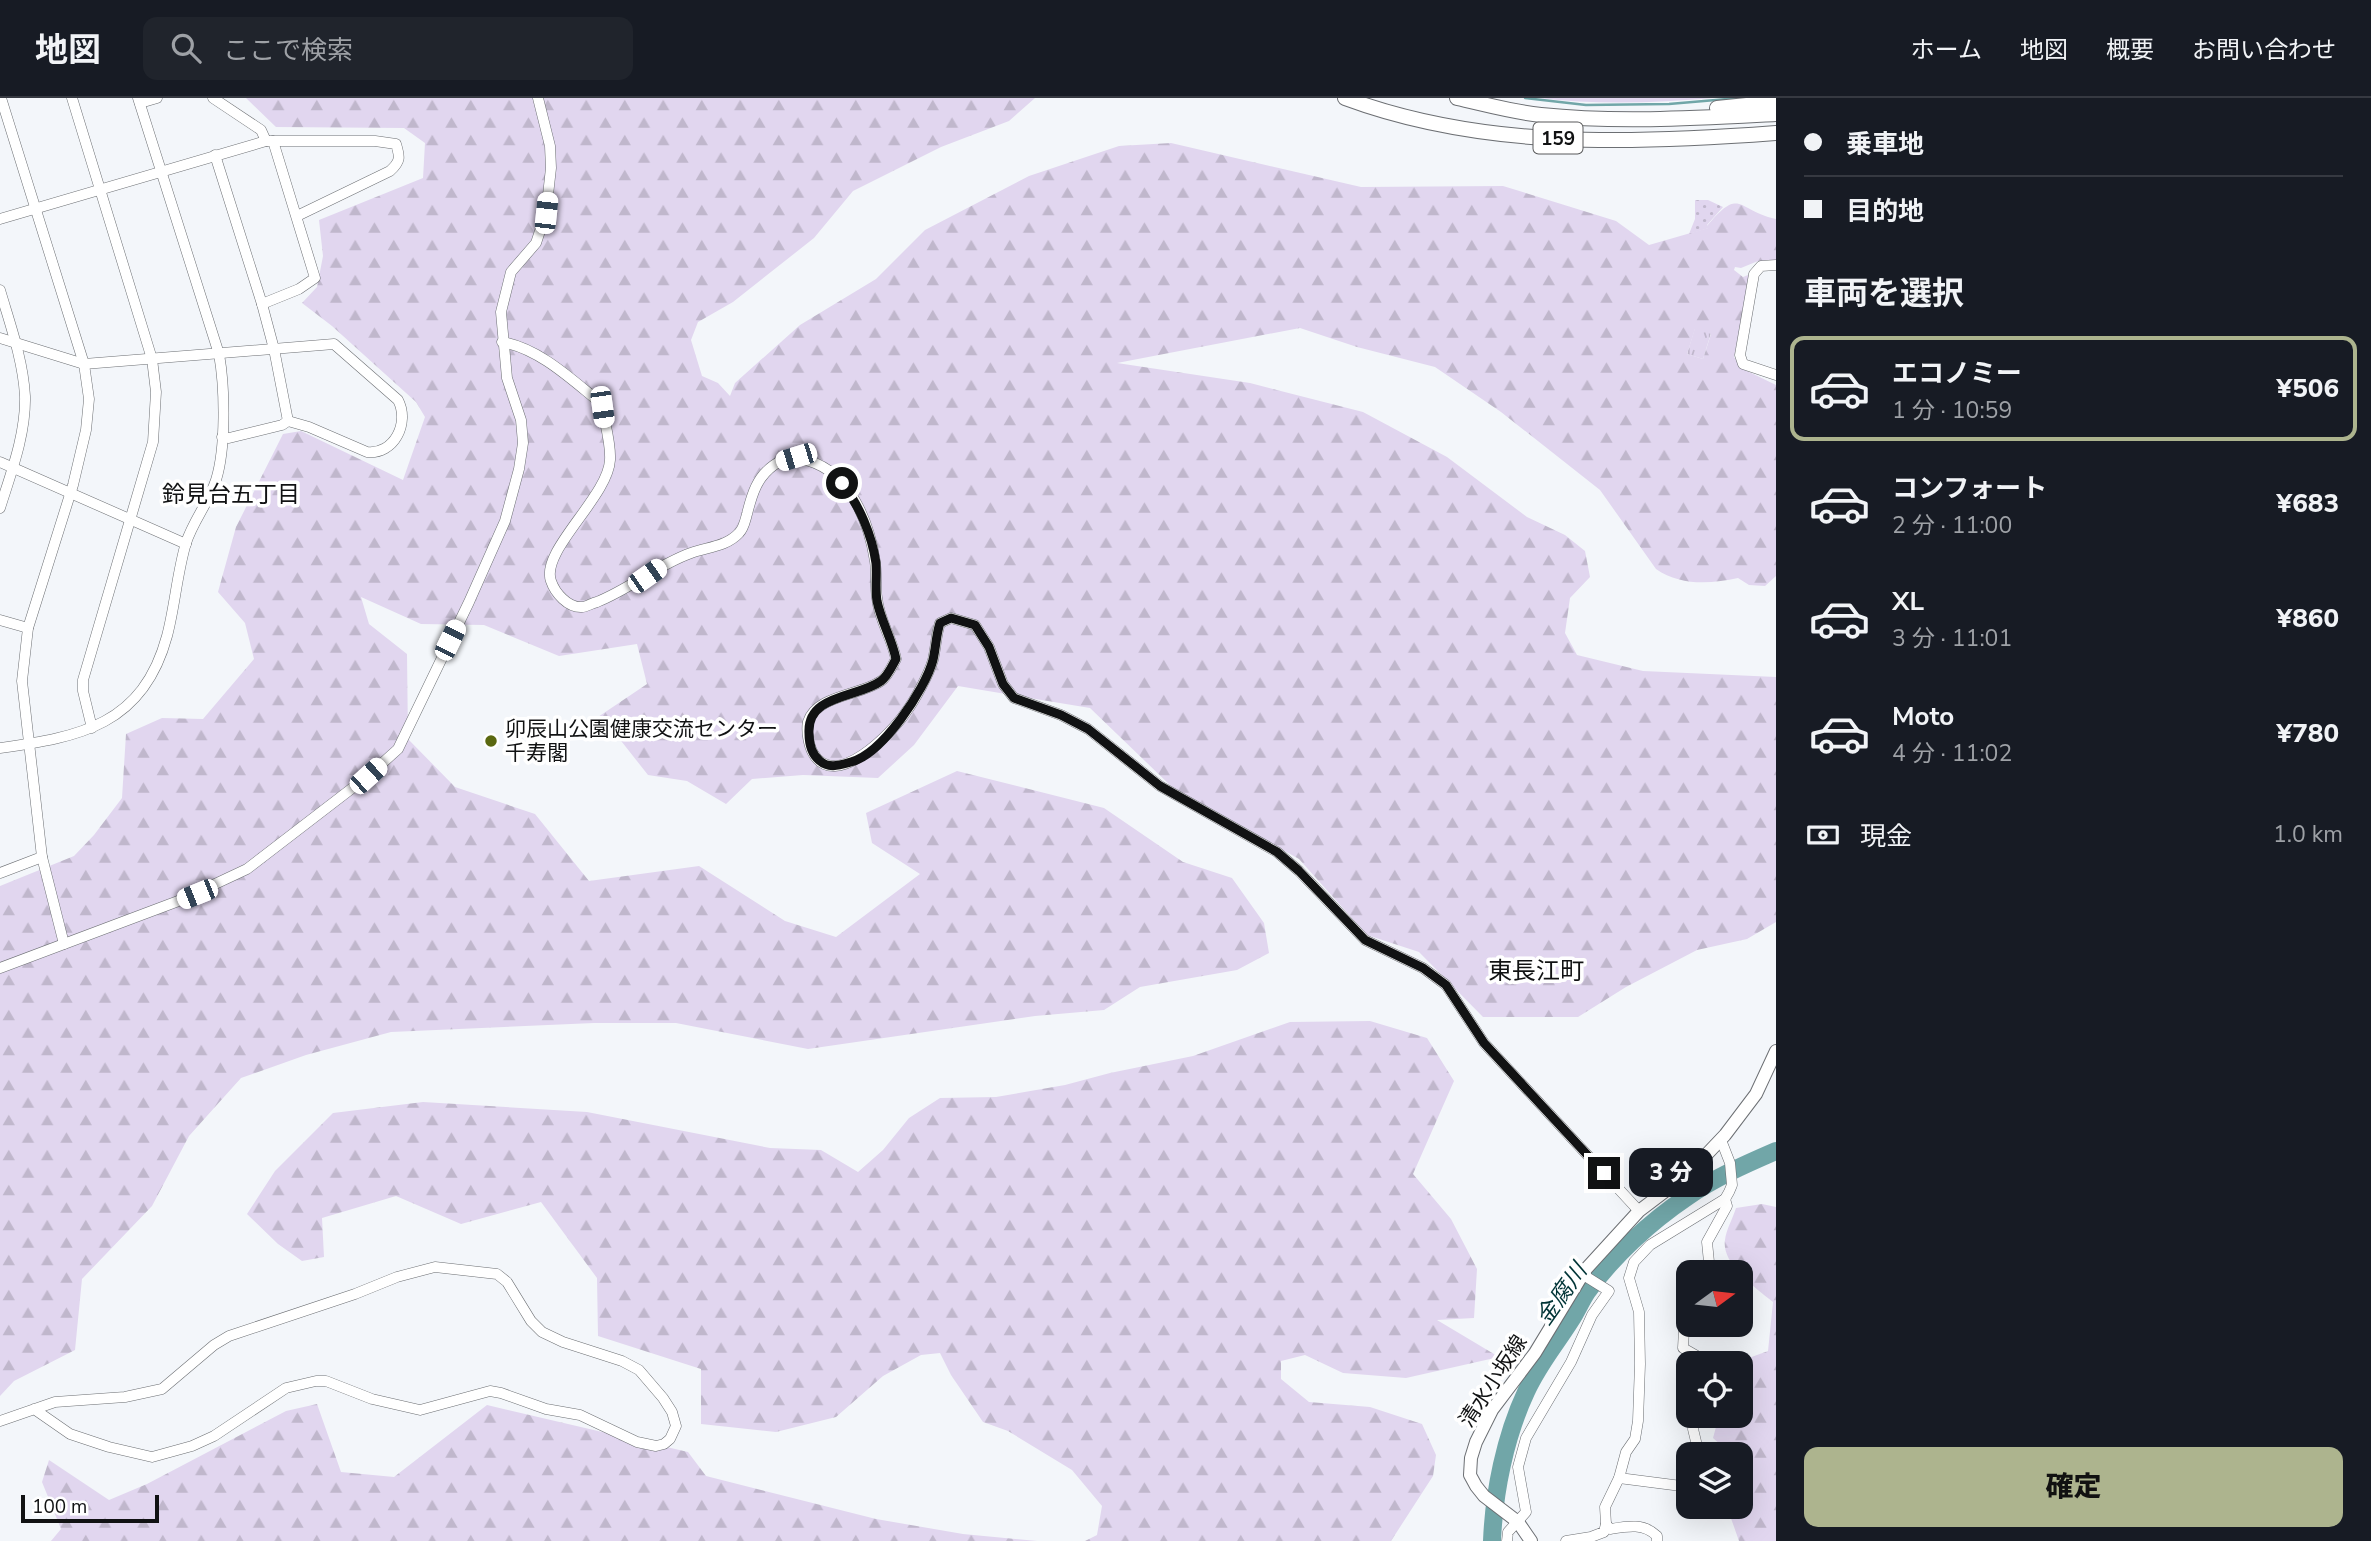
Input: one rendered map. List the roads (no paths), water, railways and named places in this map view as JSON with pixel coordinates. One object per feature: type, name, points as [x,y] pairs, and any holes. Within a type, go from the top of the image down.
[{"type":"highway","name":"159","points":[[1345,98],[1380,111],[1477,131],[1601,141],[1776,139]]},
{"type":"highway","name":"159","points":[[1457,98],[1539,115],[1594,118],[1701,118],[1776,114]]},
{"type":"highway","name":"159","points":[[1594,118],[1776,102]]},
{"type":"highway","name":"159","points":[[1694,139],[1776,133]]},
{"type":"main road","name":"清水小坂線","points":[[1531,1541],[1516,1520],[1484,1496],[1470,1475],[1476,1442],[1492,1410],[1535,1353],[1585,1273],[1639,1211],[1689,1173],[1721,1140],[1756,1094],[1776,1051]]},
{"type":"street","points":[[1,98],[84,363],[89,399],[86,430],[71,494],[28,628],[22,681],[42,857],[64,944]]},
{"type":"street","points":[[72,98],[152,359],[156,392],[153,442],[83,680],[92,728]]},
{"type":"street","points":[[0,748],[63,738],[102,725],[133,700],[147,683],[162,653],[186,544],[216,480],[222,438],[223,397],[219,354],[139,100],[157,98]]},
{"type":"street","points":[[213,98],[261,130],[269,141],[297,216],[315,278],[299,289],[262,304]]},
{"type":"street","points":[[0,968],[202,892],[247,869],[368,776],[398,749],[469,602],[505,522],[512,496],[523,443],[521,419],[507,378],[500,312],[511,272],[536,243],[546,213],[551,168],[550,146],[538,98]]},
{"type":"street","points":[[0,219],[160,170],[269,141],[375,141],[396,144],[400,156],[398,164],[390,171],[297,216]]},
{"type":"street","points":[[215,155],[262,304],[288,421]]},
{"type":"street","points":[[1776,265],[1761,266],[1754,274],[1740,355],[1743,364],[1776,375]]},
{"type":"street","points":[[0,290],[22,370],[25,399],[22,432],[0,508]]},
{"type":"street","points":[[0,338],[84,363],[334,344],[398,400],[403,408],[397,438],[390,446],[377,453],[367,452],[288,421],[282,425],[222,438]]},
{"type":"street","points":[[502,342],[519,344],[597,400],[602,407],[610,460],[604,479],[553,559],[550,579],[561,597],[571,605],[582,607],[611,596],[681,557],[731,541],[742,531],[758,478],[776,463],[796,457],[819,464],[833,472],[851,494],[870,536],[876,565],[877,599],[896,659],[881,681],[825,703],[816,711],[808,722],[809,743],[814,756],[824,764],[832,766],[855,761],[885,738],[907,712],[928,673],[940,623],[951,618],[975,625],[1003,684],[1014,698],[1061,715],[1088,729],[1160,786],[1277,852],[1299,871],[1365,940],[1423,968],[1446,985],[1467,1021],[1484,1043],[1639,1211]]},
{"type":"street","points":[[0,462],[186,544]]},
{"type":"street","points":[[0,620],[28,628]]},
{"type":"street","points":[[0,873],[42,857]]},
{"type":"street","points":[[1709,1260],[1707,1242],[1727,1206],[1727,1196],[1732,1185],[1730,1163],[1721,1140]]},
{"type":"street","points":[[1566,1541],[1604,1532],[1605,1507],[1619,1478],[1626,1452],[1635,1439],[1640,1364],[1639,1312],[1629,1278],[1634,1262],[1650,1245],[1727,1196]]},
{"type":"street","points":[[0,1421],[34,1409],[55,1402],[125,1397],[162,1389],[214,1345],[229,1336],[397,1277],[435,1267],[497,1274],[507,1282],[531,1321],[542,1332],[563,1342],[622,1361],[639,1370],[663,1398],[672,1412],[676,1426],[664,1444],[656,1446],[636,1442],[580,1415],[546,1409],[501,1393],[490,1391],[420,1410],[372,1399],[326,1381],[316,1381],[286,1388],[214,1436],[192,1446],[152,1457],[70,1434],[34,1409]]},
{"type":"street","points":[[1507,1541],[1508,1532],[1525,1512],[1518,1467],[1526,1438],[1571,1362],[1592,1315],[1609,1291],[1585,1273]]},
{"type":"street","points":[[1619,1478],[1676,1485]]},
{"type":"street","points":[[1606,1524],[1611,1529],[1630,1526],[1649,1528],[1657,1536],[1657,1541]]},
{"type":"waterway","points":[[1525,98],[1586,105],[1669,104],[1739,98]]},
{"type":"waterway","name":"金腐川","points":[[1492,1541],[1495,1503],[1512,1427],[1536,1373],[1587,1292],[1620,1253],[1673,1207],[1719,1178],[1776,1151]]},
{"type":"place","name":"卯辰山公園健康交流センター 千寿閣","points":[[491,741]]},
{"type":"district","name":"鈴見台五丁目","points":[[231,494]]},
{"type":"district","name":"東長江町","points":[[1536,971]]}]
